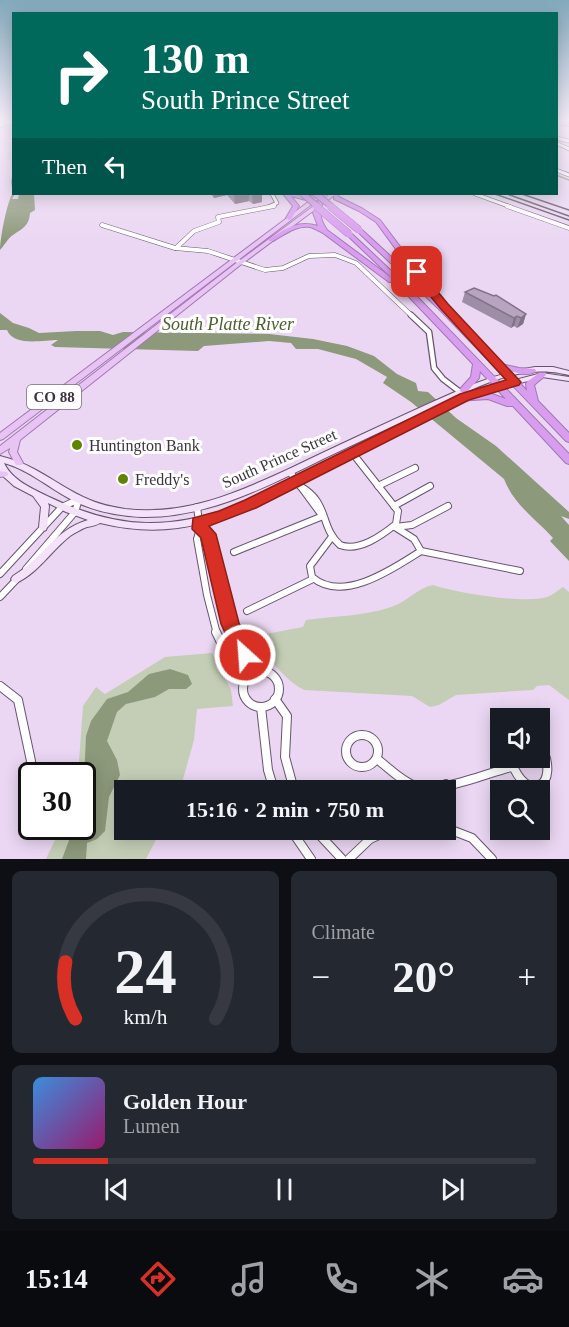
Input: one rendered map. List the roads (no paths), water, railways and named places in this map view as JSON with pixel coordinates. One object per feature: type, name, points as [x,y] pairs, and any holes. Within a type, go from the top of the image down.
[{"type":"highway","points":[[288,195],[296,206],[289,218]]},
{"type":"highway","points":[[304,195],[349,234],[436,320],[517,408],[569,460]]},
{"type":"highway","points":[[305,195],[336,198],[366,212],[382,225],[429,289],[569,439]]},
{"type":"highway","points":[[308,208],[323,196]]},
{"type":"highway","points":[[323,196],[348,205],[382,225]]},
{"type":"highway","points":[[323,196],[475,340]]},
{"type":"highway","points":[[323,196],[316,213],[321,227],[379,271],[436,320]]},
{"type":"highway","points":[[271,240],[301,225],[316,227],[334,238]]},
{"type":"highway","points":[[496,362],[514,370],[532,371]]},
{"type":"highway","points":[[457,396],[475,378],[477,365]]},
{"type":"highway","points":[[536,405],[530,387],[533,380],[542,375]]},
{"type":"highway","points":[[457,396],[492,396],[517,408]]},
{"type":"main road","name":"CO 88","points":[[0,437],[232,259],[289,218],[308,208]]},
{"type":"main road","name":"CO 88","points":[[0,452],[271,240],[308,208]]},
{"type":"main road","points":[[18,438],[12,452],[19,463]]},
{"type":"street","points":[[176,248],[194,231],[219,222],[218,217],[274,206],[278,203],[273,195]]},
{"type":"street","points":[[478,195],[569,228]]},
{"type":"street","points":[[102,225],[176,248],[208,251],[270,270],[283,268],[309,256],[324,254],[335,255],[356,263],[429,333],[431,364],[435,372],[457,396]]},
{"type":"street","name":"South Prince Street","points":[[512,379],[532,371],[552,369],[569,373]]},
{"type":"street","name":"South Prince Street","points":[[457,396],[412,424],[299,484],[199,526],[148,528],[104,522],[62,507],[2,474],[0,461],[19,463],[79,499],[114,509],[169,512],[236,496],[405,417],[457,396],[494,383],[542,375],[569,379]]},
{"type":"street","points":[[354,454],[399,515],[394,527]]},
{"type":"street","points":[[378,486],[415,468]]},
{"type":"street","points":[[290,472],[299,484],[302,493],[330,529],[331,538],[309,570],[313,579],[324,586],[365,582],[421,551]]},
{"type":"street","points":[[394,506],[430,486]]},
{"type":"street","points":[[31,491],[45,506],[43,527]]},
{"type":"street","points":[[0,574],[62,507],[79,499]]},
{"type":"street","points":[[0,597],[75,512],[79,499]]},
{"type":"street","points":[[331,538],[343,546],[354,548],[394,527],[412,525],[448,506]]},
{"type":"street","points":[[197,507],[199,526],[197,539],[215,628],[231,664],[244,682]]},
{"type":"street","points":[[234,552],[322,516]]},
{"type":"street","points":[[16,579],[35,565],[70,530],[86,524],[104,522]]},
{"type":"street","points":[[199,526],[208,534],[211,542],[234,635],[245,655],[258,671]]},
{"type":"street","points":[[394,527],[414,539],[421,551],[435,556],[520,571]]},
{"type":"street","points":[[247,611],[313,579]]},
{"type":"street","points":[[258,671],[266,671],[275,678],[279,689],[270,704],[261,707],[248,702],[243,691],[244,682],[258,671]]},
{"type":"street","points":[[0,687],[18,700],[31,762]]},
{"type":"street","points":[[275,699],[287,716],[285,757],[291,780]]},
{"type":"street","points":[[261,707],[271,780]]},
{"type":"street","points":[[362,734],[372,738],[377,748],[376,759],[370,767],[359,768],[354,765],[347,756],[349,740],[362,734]]},
{"type":"street","points":[[513,768],[516,776],[532,787],[541,788],[549,785],[554,778],[555,770],[550,756]]},
{"type":"street","points":[[376,759],[407,780]]},
{"type":"street","points":[[456,781],[493,768]]},
{"type":"street","points":[[456,831],[478,841],[492,859]]},
{"type":"street","points":[[298,840],[311,859]]},
{"type":"street","points":[[324,840],[342,859]]},
{"type":"street","points":[[349,859],[369,840]]},
{"type":"waterway","points":[[558,176],[569,180]]},
{"type":"tram line","points":[[510,195],[569,216]]},
{"type":"railway","points":[[498,195],[569,220]]},
{"type":"railway","points":[[525,195],[569,210]]},
{"type":"place","name":"Huntington Bank","points":[[77,445]]},
{"type":"place","name":"Freddy's","points":[[123,479]]},
{"type":"water label","name":"South Platte River","points":[[228,324]]}]
